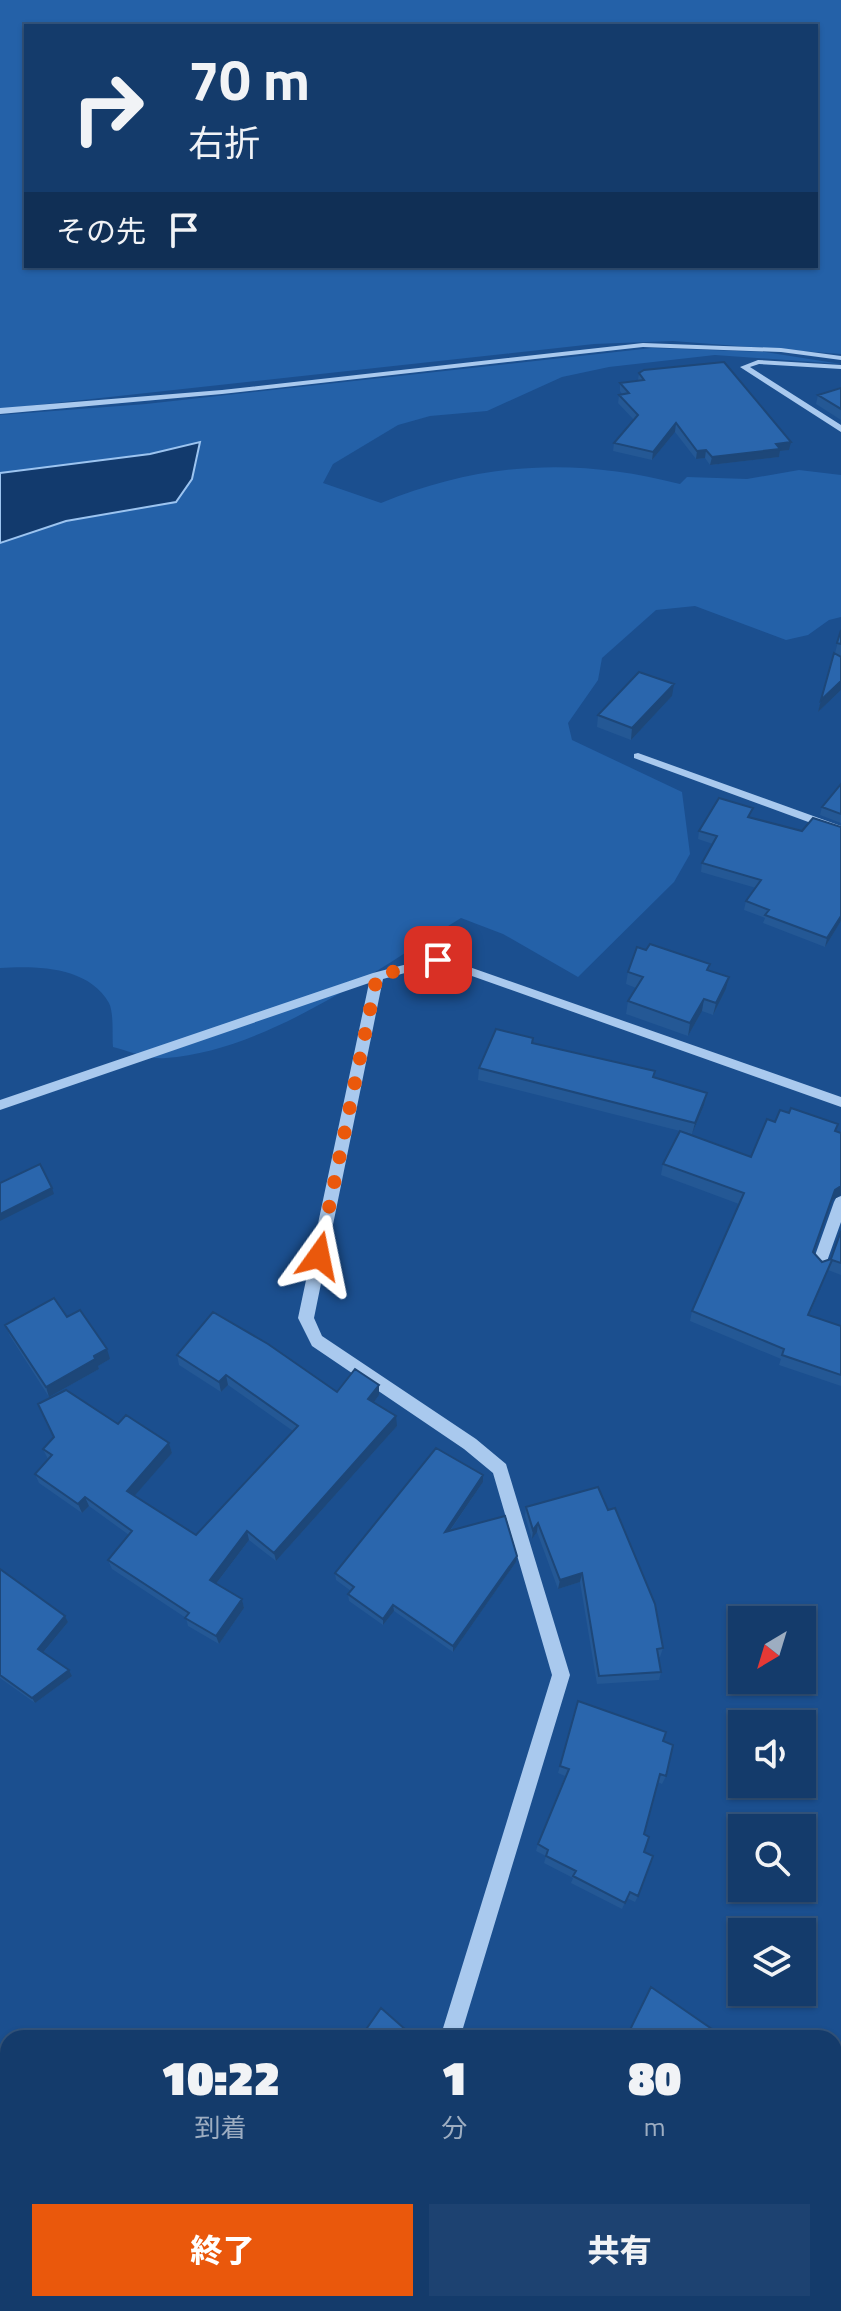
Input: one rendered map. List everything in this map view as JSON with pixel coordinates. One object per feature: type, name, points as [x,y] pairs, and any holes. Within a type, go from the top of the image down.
[{"type":"street","points":[[0,411],[222,392],[643,345],[781,350],[841,358]]},
{"type":"street","points":[[841,367],[758,362],[744,367],[841,429]]},
{"type":"street","points":[[638,756],[841,830]]},
{"type":"street","points":[[0,1105],[377,976],[438,960],[841,1102]]},
{"type":"street","points":[[377,976],[306,1318],[317,1341],[470,1444],[500,1469],[561,1675],[452,2030]]},
{"type":"street","points":[[819,1264],[841,1202]]},
{"type":"shaded area","points":[[0,0],[841,0],[841,354],[673,341],[594,344],[0,409]]},
{"type":"shaded area","points":[[652,348],[765,352],[841,364],[715,355],[609,367],[562,377],[487,411],[430,416],[398,425],[333,464],[323,483],[381,503],[456,479],[529,468],[603,470],[680,484],[687,477],[747,479],[799,470],[841,475],[841,617],[829,620],[808,635],[786,640],[695,606],[656,610],[602,658],[598,680],[568,723],[572,740],[682,792],[690,854],[674,882],[578,977],[503,934],[461,918],[357,983],[282,1024],[204,1052],[160,1058],[113,1047],[111,1007],[100,991],[88,982],[75,975],[45,968],[0,968],[0,543],[66,521],[176,502],[192,474],[199,443],[150,454],[0,473],[0,415],[146,404]]},
{"type":"shaded area","points":[[200,442],[192,479],[176,502],[66,521],[0,543],[0,473],[150,454]]},
{"type":"building","points":[[724,362],[791,442],[776,444],[780,449],[712,457],[706,450],[697,451],[676,423],[653,452],[614,443],[638,415],[619,395],[629,393],[620,383],[644,380],[639,373],[644,370]]},
{"type":"building","points":[[841,388],[841,409],[818,395]]},
{"type":"building","points":[[834,653],[841,657],[841,681],[821,700]]},
{"type":"building","points":[[639,672],[674,684],[632,728],[598,715]]},
{"type":"building","points":[[841,784],[841,814],[822,807]]},
{"type":"building","points":[[719,798],[753,808],[748,817],[802,831],[813,818],[841,827],[841,916],[827,938],[765,915],[769,910],[746,901],[761,880],[702,863],[717,836],[699,831]]},
{"type":"building","points":[[650,944],[710,964],[707,970],[729,977],[716,1003],[704,999],[690,1023],[628,1001],[643,977],[628,972],[637,947],[646,950]]},
{"type":"building","points":[[496,1029],[533,1038],[532,1043],[655,1071],[653,1077],[707,1093],[695,1123],[479,1068]]},
{"type":"building","points":[[791,1108],[838,1124],[835,1131],[841,1133],[841,1186],[835,1190],[813,1252],[822,1262],[831,1259],[841,1231],[841,1263],[832,1260],[808,1315],[841,1326],[841,1375],[782,1355],[784,1349],[692,1311],[744,1193],[663,1164],[680,1131],[751,1157],[767,1119],[775,1122],[780,1110],[789,1113]]},
{"type":"building","points":[[40,1164],[52,1188],[0,1214],[0,1183]]},
{"type":"building","points":[[54,1298],[67,1317],[80,1310],[107,1349],[46,1387],[5,1325]]},
{"type":"building","points":[[213,1312],[268,1344],[337,1392],[355,1369],[379,1385],[368,1399],[396,1416],[274,1553],[247,1531],[210,1580],[242,1599],[216,1636],[185,1618],[189,1613],[108,1560],[132,1531],[85,1497],[78,1504],[35,1474],[52,1455],[43,1449],[54,1437],[38,1404],[66,1390],[118,1424],[126,1415],[169,1443],[127,1491],[196,1535],[298,1426],[226,1375],[219,1382],[177,1355]]},
{"type":"building","points":[[436,1448],[483,1475],[445,1532],[505,1516],[517,1556],[453,1646],[393,1605],[383,1619],[348,1594],[354,1587],[335,1573]]},
{"type":"building","points":[[598,1487],[608,1510],[615,1508],[655,1604],[663,1648],[657,1649],[661,1672],[599,1676],[582,1573],[560,1580],[538,1523],[533,1530],[526,1507]]},
{"type":"building","points":[[0,1569],[65,1616],[38,1649],[69,1670],[32,1698],[0,1675]]},
{"type":"building","points":[[578,1701],[666,1732],[663,1741],[673,1745],[666,1776],[660,1774],[644,1834],[649,1837],[644,1852],[653,1856],[638,1896],[630,1892],[625,1903],[573,1876],[576,1871],[546,1856],[548,1850],[538,1844],[569,1769],[560,1766]]},
{"type":"building","points":[[651,1987],[713,2030],[630,2030]]},
{"type":"building","points":[[381,2008],[406,2030],[366,2030]]},
{"type":"route","points":[[319,1256],[377,976],[438,960]]}]
